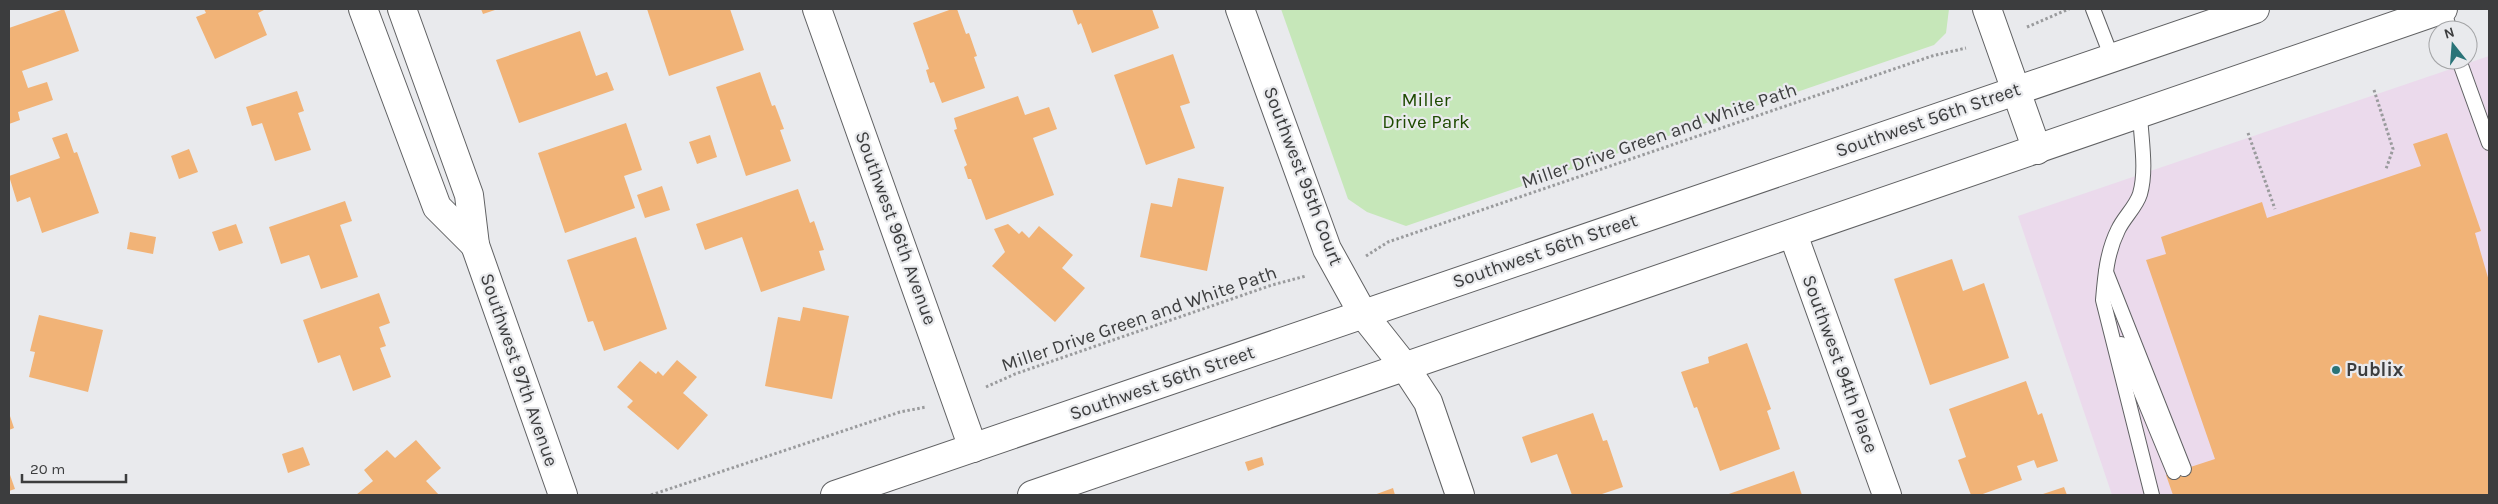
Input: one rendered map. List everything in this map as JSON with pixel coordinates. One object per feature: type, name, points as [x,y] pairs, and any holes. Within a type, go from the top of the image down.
[{"type":"main road","name":"Southwest 97th Avenue","points":[[363,9],[437,207],[475,245]]},
{"type":"main road","name":"Southwest 97th Avenue","points":[[402,9],[469,195],[475,245],[563,495]]},
{"type":"main road","name":"Southwest 96th Avenue","points":[[817,9],[973,448]]},
{"type":"main road","name":"Southwest 95th Court","points":[[1240,9],[1328,249],[1363,314],[1405,366],[1428,402],[1460,495]]},
{"type":"main road","points":[[1987,9],[2037,150]]},
{"type":"main road","name":"Southwest 56th Street","points":[[835,495],[2253,9]]},
{"type":"main road","points":[[1032,495],[2443,9]]},
{"type":"main road","name":"Southwest 94th Place","points":[[1792,234],[1887,495]]},
{"type":"lane","points":[[2093,9],[2112,58]]},
{"type":"lane","points":[[2463,70],[2489,143]]},
{"type":"lane","points":[[2140,114],[2142,182],[2140,196],[2118,229],[2105,269],[2103,300],[2152,495]]},
{"type":"lane","points":[[2103,300],[2179,471],[2105,269]]},
{"type":"path","points":[[2031,26],[2052,14],[2070,9]]},
{"type":"path","name":"Miller Drive Green and White Path","points":[[1368,255],[1388,242],[1932,56],[1962,49]]},
{"type":"path","points":[[2374,90],[2393,149],[2386,169]]},
{"type":"path","points":[[2248,133],[2275,209]]},
{"type":"path","name":"Miller Drive Green and White Path","points":[[992,385],[1024,371],[1272,285],[1294,280]]},
{"type":"path","points":[[651,495],[900,412],[921,409]]},
{"type":"shaded area","points":[[2489,56],[2489,495],[2112,495],[2018,216],[2448,70],[2478,70],[2478,60]]},
{"type":"green space","name":"Miller Drive Park","points":[[1281,9],[1949,9],[1946,33],[1934,45],[1406,226],[1367,212],[1348,199]]},
{"type":"building","points":[[64,9],[79,51],[22,71],[28,88],[47,82],[53,100],[18,112],[20,120],[9,124],[9,28]]},
{"type":"building","points":[[204,9],[263,9],[258,13],[267,35],[215,59],[196,17],[206,13]]},
{"type":"building","points":[[481,9],[498,9],[483,14]]},
{"type":"building","points":[[647,9],[730,9],[744,50],[669,76]]},
{"type":"building","points":[[952,9],[957,9],[966,34],[969,33],[977,56],[974,57],[985,88],[942,103],[934,82],[930,83],[926,70],[929,69],[913,23]]},
{"type":"building","points":[[1072,9],[1152,9],[1159,28],[1092,53],[1081,23],[1078,25]]},
{"type":"building","points":[[580,31],[596,76],[607,72],[614,90],[519,123],[496,60]]},
{"type":"building","points":[[1173,54],[1190,103],[1180,106],[1195,148],[1146,165],[1114,75]]},
{"type":"building","points":[[760,72],[772,106],[775,105],[784,129],[780,130],[791,161],[746,176],[716,87]]},
{"type":"building","points":[[297,91],[304,111],[298,113],[311,150],[275,161],[262,123],[252,126],[246,107]]},
{"type":"building","points":[[1018,96],[1025,115],[1049,107],[1057,129],[1033,138],[1054,195],[986,220],[971,179],[968,179],[964,167],[967,165],[954,130],[957,129],[954,118]]},
{"type":"building","points":[[626,123],[642,170],[624,176],[635,208],[565,233],[538,153]]},
{"type":"building","points":[[67,133],[74,153],[77,152],[99,213],[42,233],[30,197],[17,202],[9,176],[60,158],[52,138]]},
{"type":"building","name":"Publix","points":[[2447,133],[2481,231],[2475,233],[2489,281],[2489,495],[2173,495],[2166,475],[2215,459],[2146,260],[2166,254],[2161,237],[2262,202],[2267,218],[2421,166],[2413,144]]},
{"type":"building","points":[[710,135],[717,157],[697,164],[689,142]]},
{"type":"building","points":[[189,149],[198,172],[179,179],[171,156]]},
{"type":"building","points":[[1178,178],[1224,187],[1207,271],[1140,257],[1151,203],[1172,207]]},
{"type":"building","points":[[662,186],[670,210],[645,218],[637,195]]},
{"type":"building","points":[[798,189],[810,223],[814,221],[824,250],[819,251],[825,270],[761,292],[742,237],[705,250],[696,224]]},
{"type":"building","points":[[345,201],[352,221],[340,225],[358,277],[321,289],[309,255],[281,264],[269,227]]},
{"type":"building","points":[[236,224],[243,243],[219,251],[212,232]]},
{"type":"building","points":[[1008,224],[1019,234],[1022,231],[1029,238],[1039,226],[1073,255],[1062,268],[1085,288],[1055,322],[992,266],[1005,252],[994,229]]},
{"type":"building","points":[[130,232],[156,237],[153,254],[127,249]]},
{"type":"building","points":[[636,237],[667,329],[604,351],[593,321],[588,322],[567,260]]},
{"type":"building","points":[[1952,259],[1963,291],[1984,283],[2009,358],[1930,385],[1894,279]]},
{"type":"building","points":[[379,293],[390,323],[379,327],[386,346],[380,348],[391,377],[353,391],[340,355],[318,363],[303,320]]},
{"type":"building","points":[[803,307],[849,316],[832,399],[765,386],[778,317],[800,321]]},
{"type":"building","points":[[39,315],[103,330],[88,392],[29,377],[35,352],[30,351]]},
{"type":"building","points":[[1747,343],[1771,409],[1767,411],[1780,449],[1720,471],[1697,407],[1694,408],[1681,372],[1709,363],[1708,357]]},
{"type":"building","points":[[677,360],[697,377],[683,393],[708,415],[678,450],[627,407],[633,401],[617,387],[640,361],[656,374],[658,371],[663,376]]},
{"type":"building","points":[[2026,381],[2038,415],[2042,413],[2058,461],[2037,468],[2034,460],[2017,466],[2022,480],[1980,495],[1971,495],[1958,460],[1966,457],[1949,409]]},
{"type":"building","points":[[9,413],[14,428],[9,430]]},
{"type":"building","points":[[1593,413],[1603,441],[1607,440],[1623,487],[1599,495],[1572,495],[1557,454],[1531,463],[1522,437]]},
{"type":"building","points":[[416,440],[441,468],[426,481],[439,495],[356,495],[373,481],[364,470],[387,450],[395,458]]},
{"type":"building","points":[[303,447],[310,465],[288,473],[282,454]]},
{"type":"building","points":[[1262,457],[1264,465],[1248,471],[1245,462]]},
{"type":"building","points":[[1794,471],[1802,495],[1726,495]]},
{"type":"building","points":[[9,472],[15,489],[9,491]]},
{"type":"building","points":[[2064,487],[2067,495],[2040,495]]},
{"type":"building","points":[[1393,488],[1395,495],[1374,495]]},
{"type":"place","name":"Publix","points":[[2336,370]]}]
